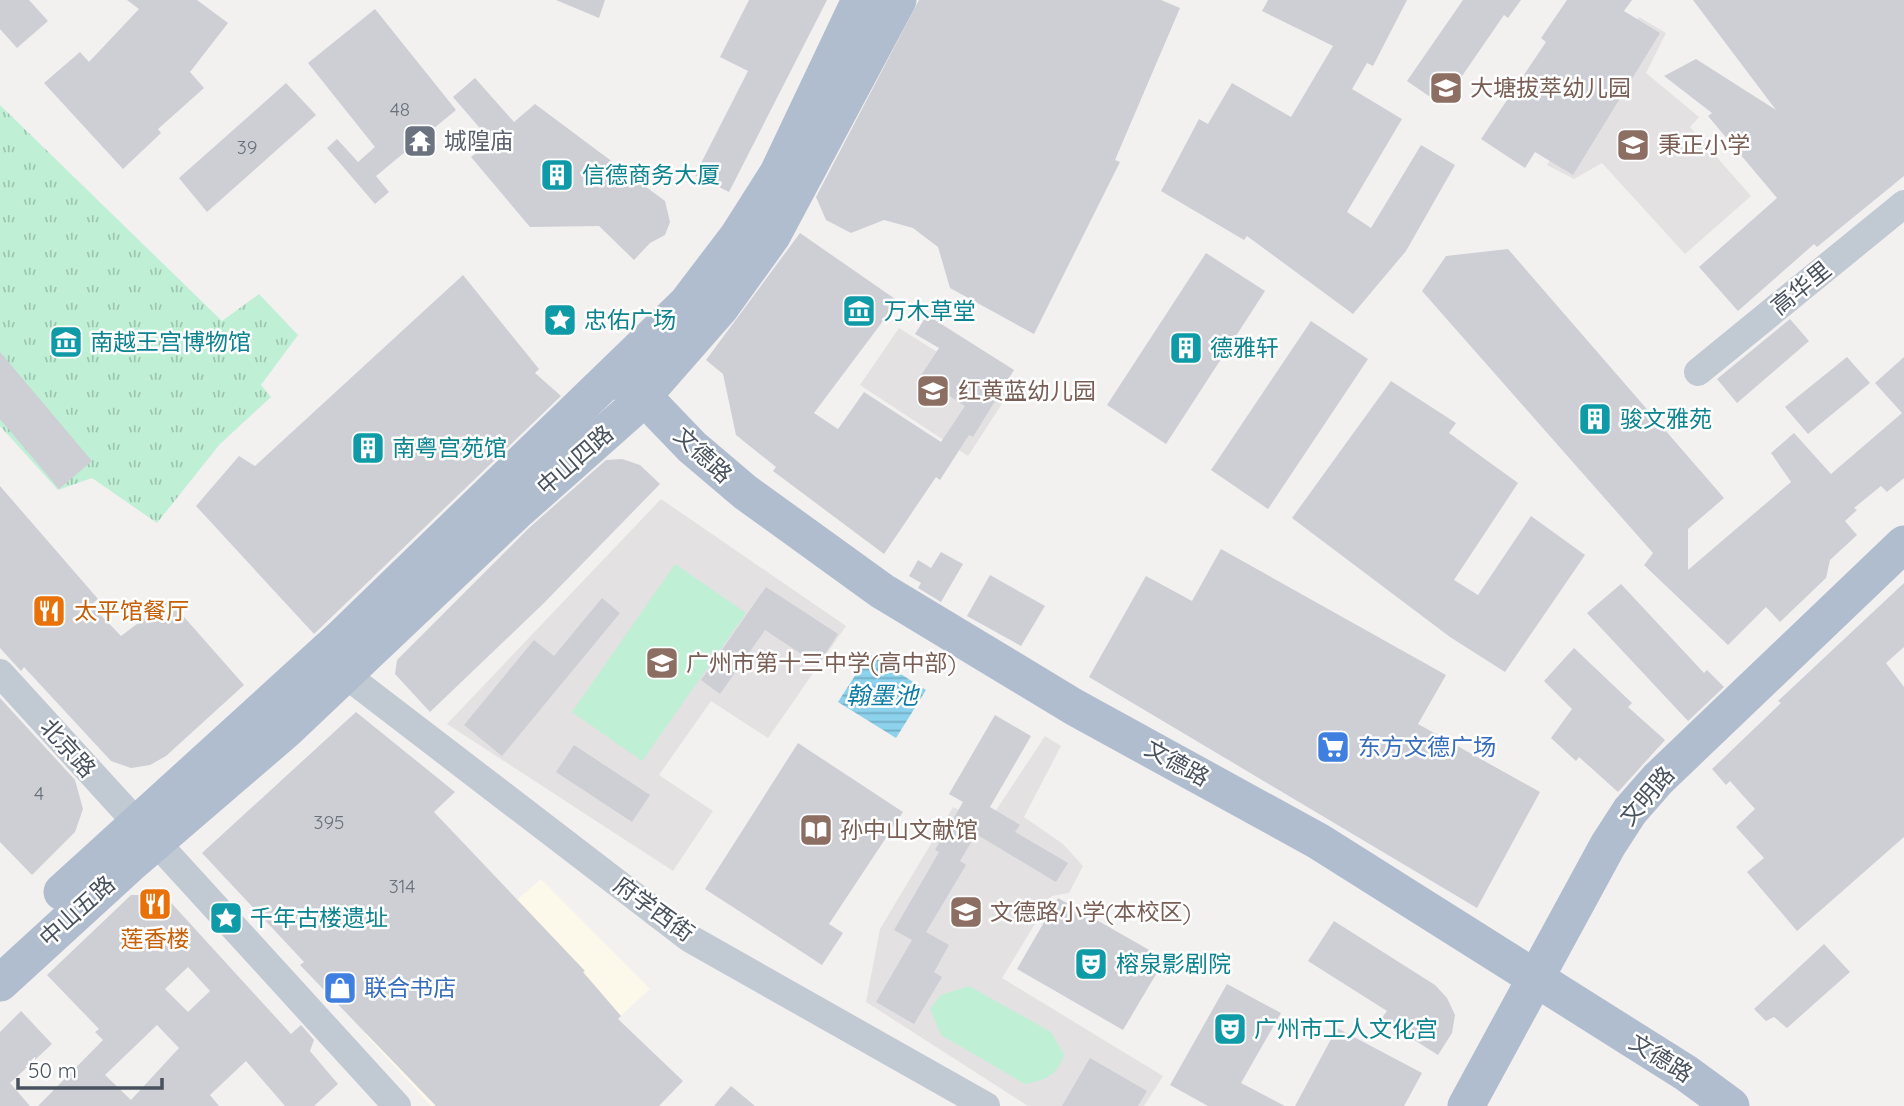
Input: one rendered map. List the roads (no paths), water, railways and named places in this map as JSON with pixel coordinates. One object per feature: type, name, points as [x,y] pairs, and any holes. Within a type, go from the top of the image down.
[{"type":"main road","name":"中山四路","points":[[146,832],[346,675],[515,513],[628,395],[687,303],[751,217],[778,173],[860,0]]},
{"type":"main road","name":"中山四路","points":[[146,832],[340,639],[698,335],[772,236],[898,0]]},
{"type":"main road","name":"文德路","points":[[628,395],[672,458],[859,600],[1048,713],[1686,1073],[1731,1106]]},
{"type":"main road","name":"文明路","points":[[1490,1106],[1539,992],[1613,837],[1644,793],[1904,544]]},
{"type":"main road","name":"文明路","points":[[1466,1106],[1651,812],[1749,714],[1904,567]]},
{"type":"main road","name":"中山五路","points":[[0,950],[146,832]]},
{"type":"main road","name":"中山五路","points":[[0,983],[146,832]]},
{"type":"main road","name":"文德路","points":[[1539,992],[1697,1106]]},
{"type":"street","name":"高华里","points":[[1698,372],[1904,204]]},
{"type":"street","name":"北京路","points":[[0,673],[397,1106]]},
{"type":"street","name":"府学西街","points":[[346,675],[689,937],[986,1106]]},
{"type":"water","name":"翰墨池","points":[[869,654],[926,690],[896,738],[838,702]]},
{"type":"place","name":"大塘拔萃幼儿园","points":[[1446,88]]},
{"type":"place","name":"城隍庙","points":[[420,141]]},
{"type":"place","name":"秉正小学","points":[[1633,145]]},
{"type":"place","name":"信德商务大厦","points":[[557,175]]},
{"type":"place","name":"万木草堂","points":[[859,311]]},
{"type":"place","name":"忠佑广场","points":[[560,320]]},
{"type":"place","name":"南越王宫博物馆","points":[[66,342]]},
{"type":"place","name":"德雅轩","points":[[1186,348]]},
{"type":"place","name":"红黄蓝幼儿园","points":[[933,391]]},
{"type":"place","name":"骏文雅苑","points":[[1595,419]]},
{"type":"place","name":"南粤宫苑馆","points":[[368,448]]},
{"type":"place","name":"太平馆餐厅","points":[[49,611]]},
{"type":"place","name":"广州市第十三中学(高中部)","points":[[662,663]]},
{"type":"place","name":"东方文德广场","points":[[1333,747]]},
{"type":"place","name":"孙中山文献馆","points":[[816,830]]},
{"type":"place","name":"莲香楼","points":[[155,904]]},
{"type":"place","name":"文德路小学(本校区)","points":[[966,912]]},
{"type":"place","name":"千年古楼遗址","points":[[226,918]]},
{"type":"place","name":"榕泉影剧院","points":[[1091,964]]},
{"type":"place","name":"联合书店","points":[[340,988]]},
{"type":"place","name":"广州市工人文化宫","points":[[1230,1029]]}]
